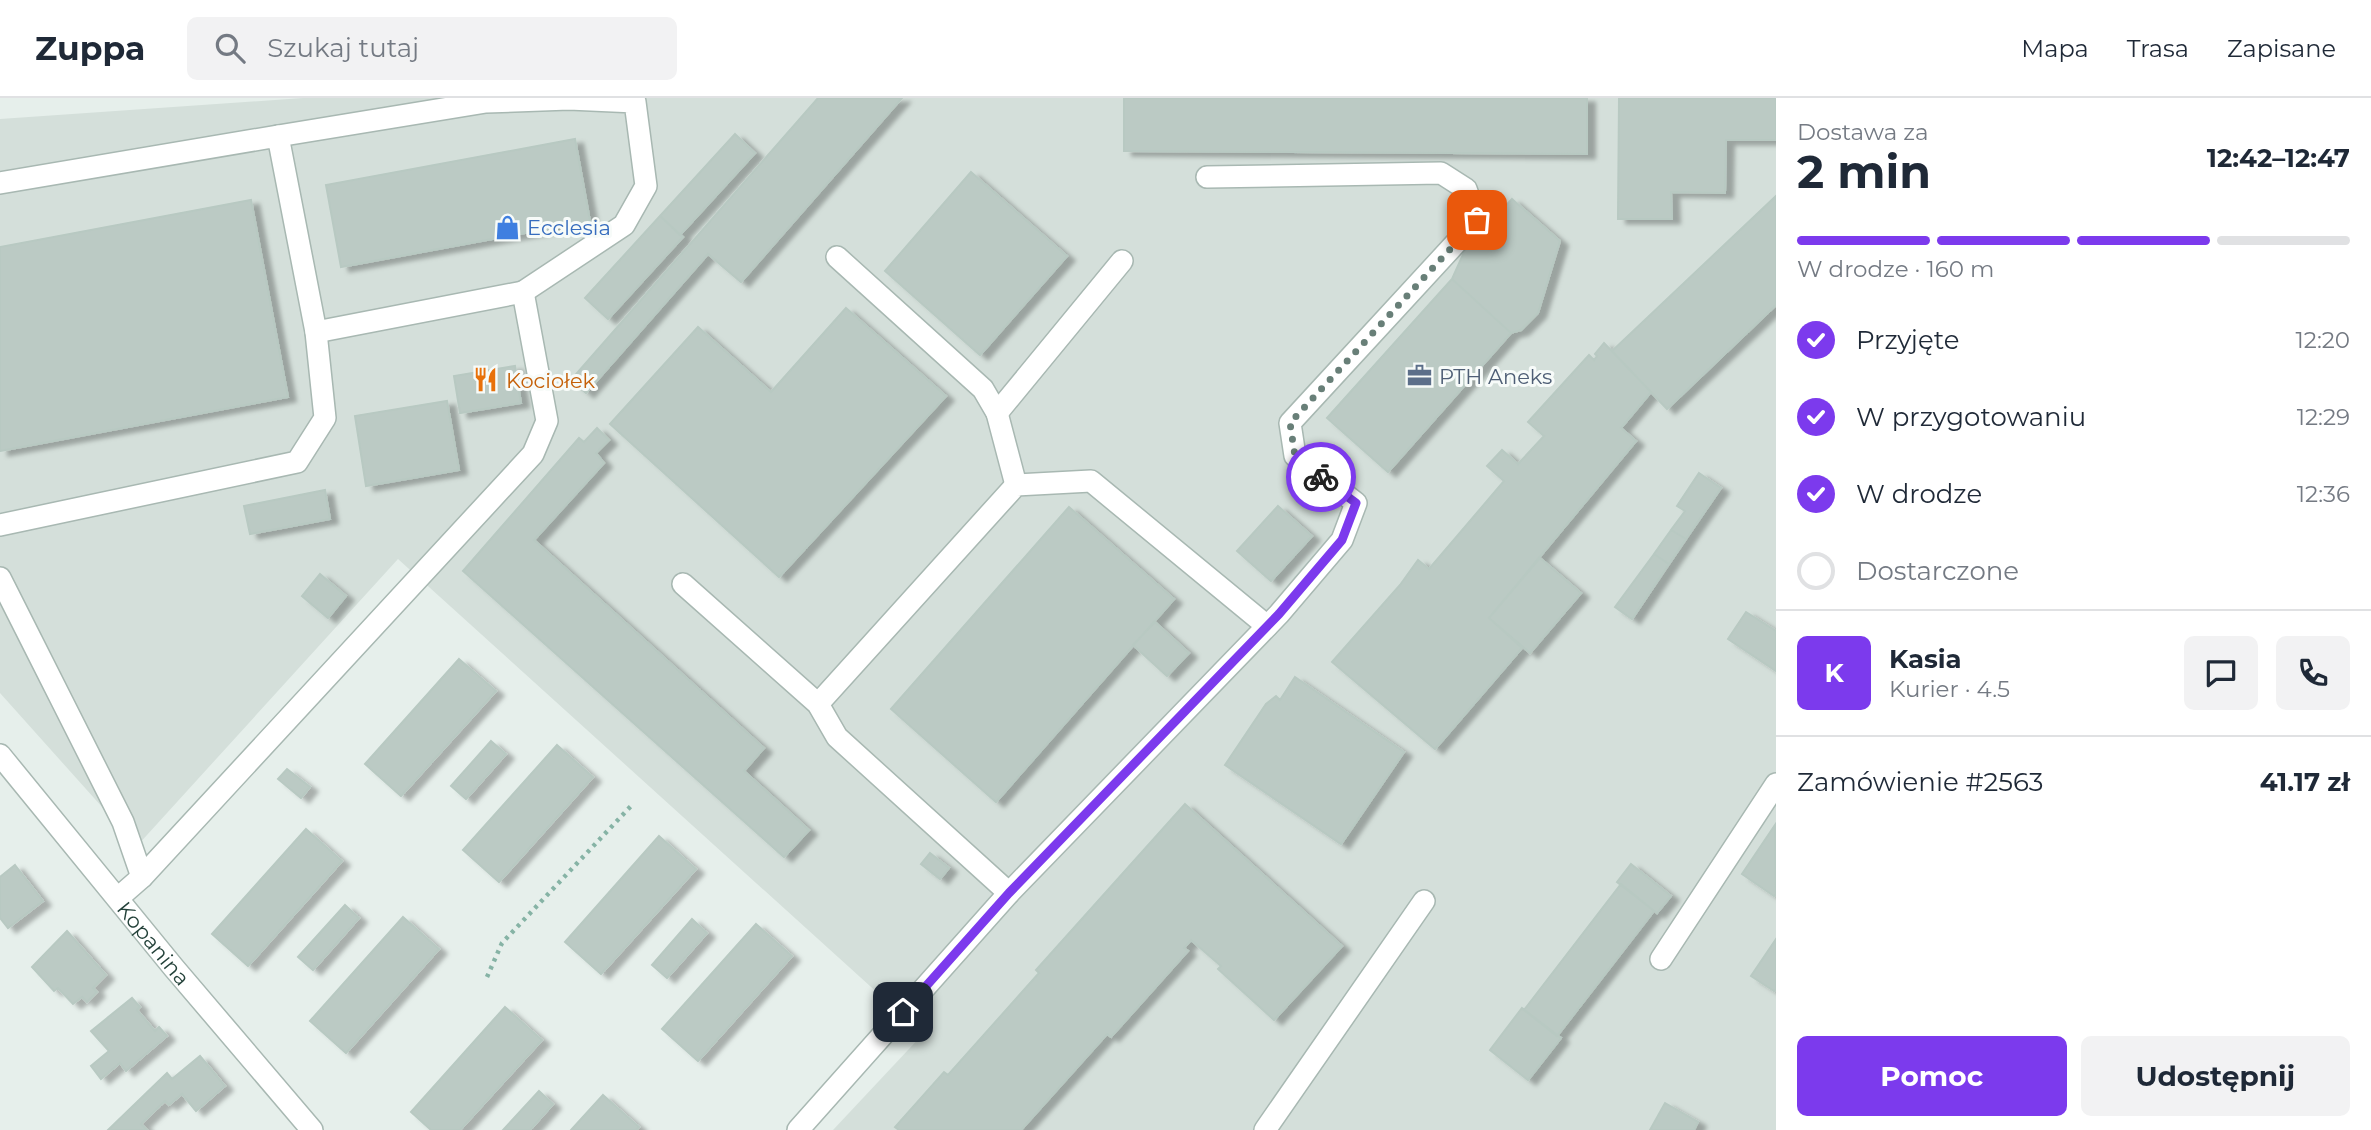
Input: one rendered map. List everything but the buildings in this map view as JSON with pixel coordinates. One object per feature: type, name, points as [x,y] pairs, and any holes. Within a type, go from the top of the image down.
[{"type":"street","points":[[0,183],[486,102],[569,99],[635,102],[646,186],[624,225],[523,292],[316,332]]},
{"type":"street","points":[[0,525],[297,462],[325,418],[316,332],[278,136]]},
{"type":"street","points":[[798,1130],[1009,893],[1268,626],[1342,540],[1356,503],[1295,456],[1290,423],[1477,220],[1466,189],[1441,173],[1208,177]]},
{"type":"street","points":[[837,257],[983,389],[997,412],[1016,485]]},
{"type":"street","points":[[997,412],[1122,261]]},
{"type":"street","points":[[118,898],[142,877],[533,454],[547,421],[523,292]]},
{"type":"street","points":[[818,704],[1016,485],[1091,481],[1268,626]]},
{"type":"street","points":[[0,578],[123,822],[142,877]]},
{"type":"street","points":[[683,584],[818,704],[837,737],[1009,893]]},
{"type":"street","name":"Kopanina","points":[[0,755],[174,968],[312,1130]]},
{"type":"street","points":[[1661,959],[1776,784]]},
{"type":"street","points":[[1265,1130],[1423,901]]},
{"type":"path","points":[[487,977],[502,943],[631,806]]},
{"type":"shaded area","points":[[303,98],[1776,98],[1776,1130],[833,1130],[923,1034],[398,559],[137,846],[0,693],[0,119]]},
{"type":"way so far","points":[[1321,477],[1295,456],[1290,423],[1477,220]]},
{"type":"place","name":"Ecclesia","points":[[507,227]]},
{"type":"place","name":"PTH Aneks","points":[[1419,376]]},
{"type":"place","name":"Kociołek","points":[[486,380]]},
{"type":"route","points":[[903,1012],[1009,893],[1279,614],[1342,540],[1356,503],[1321,477]]}]
